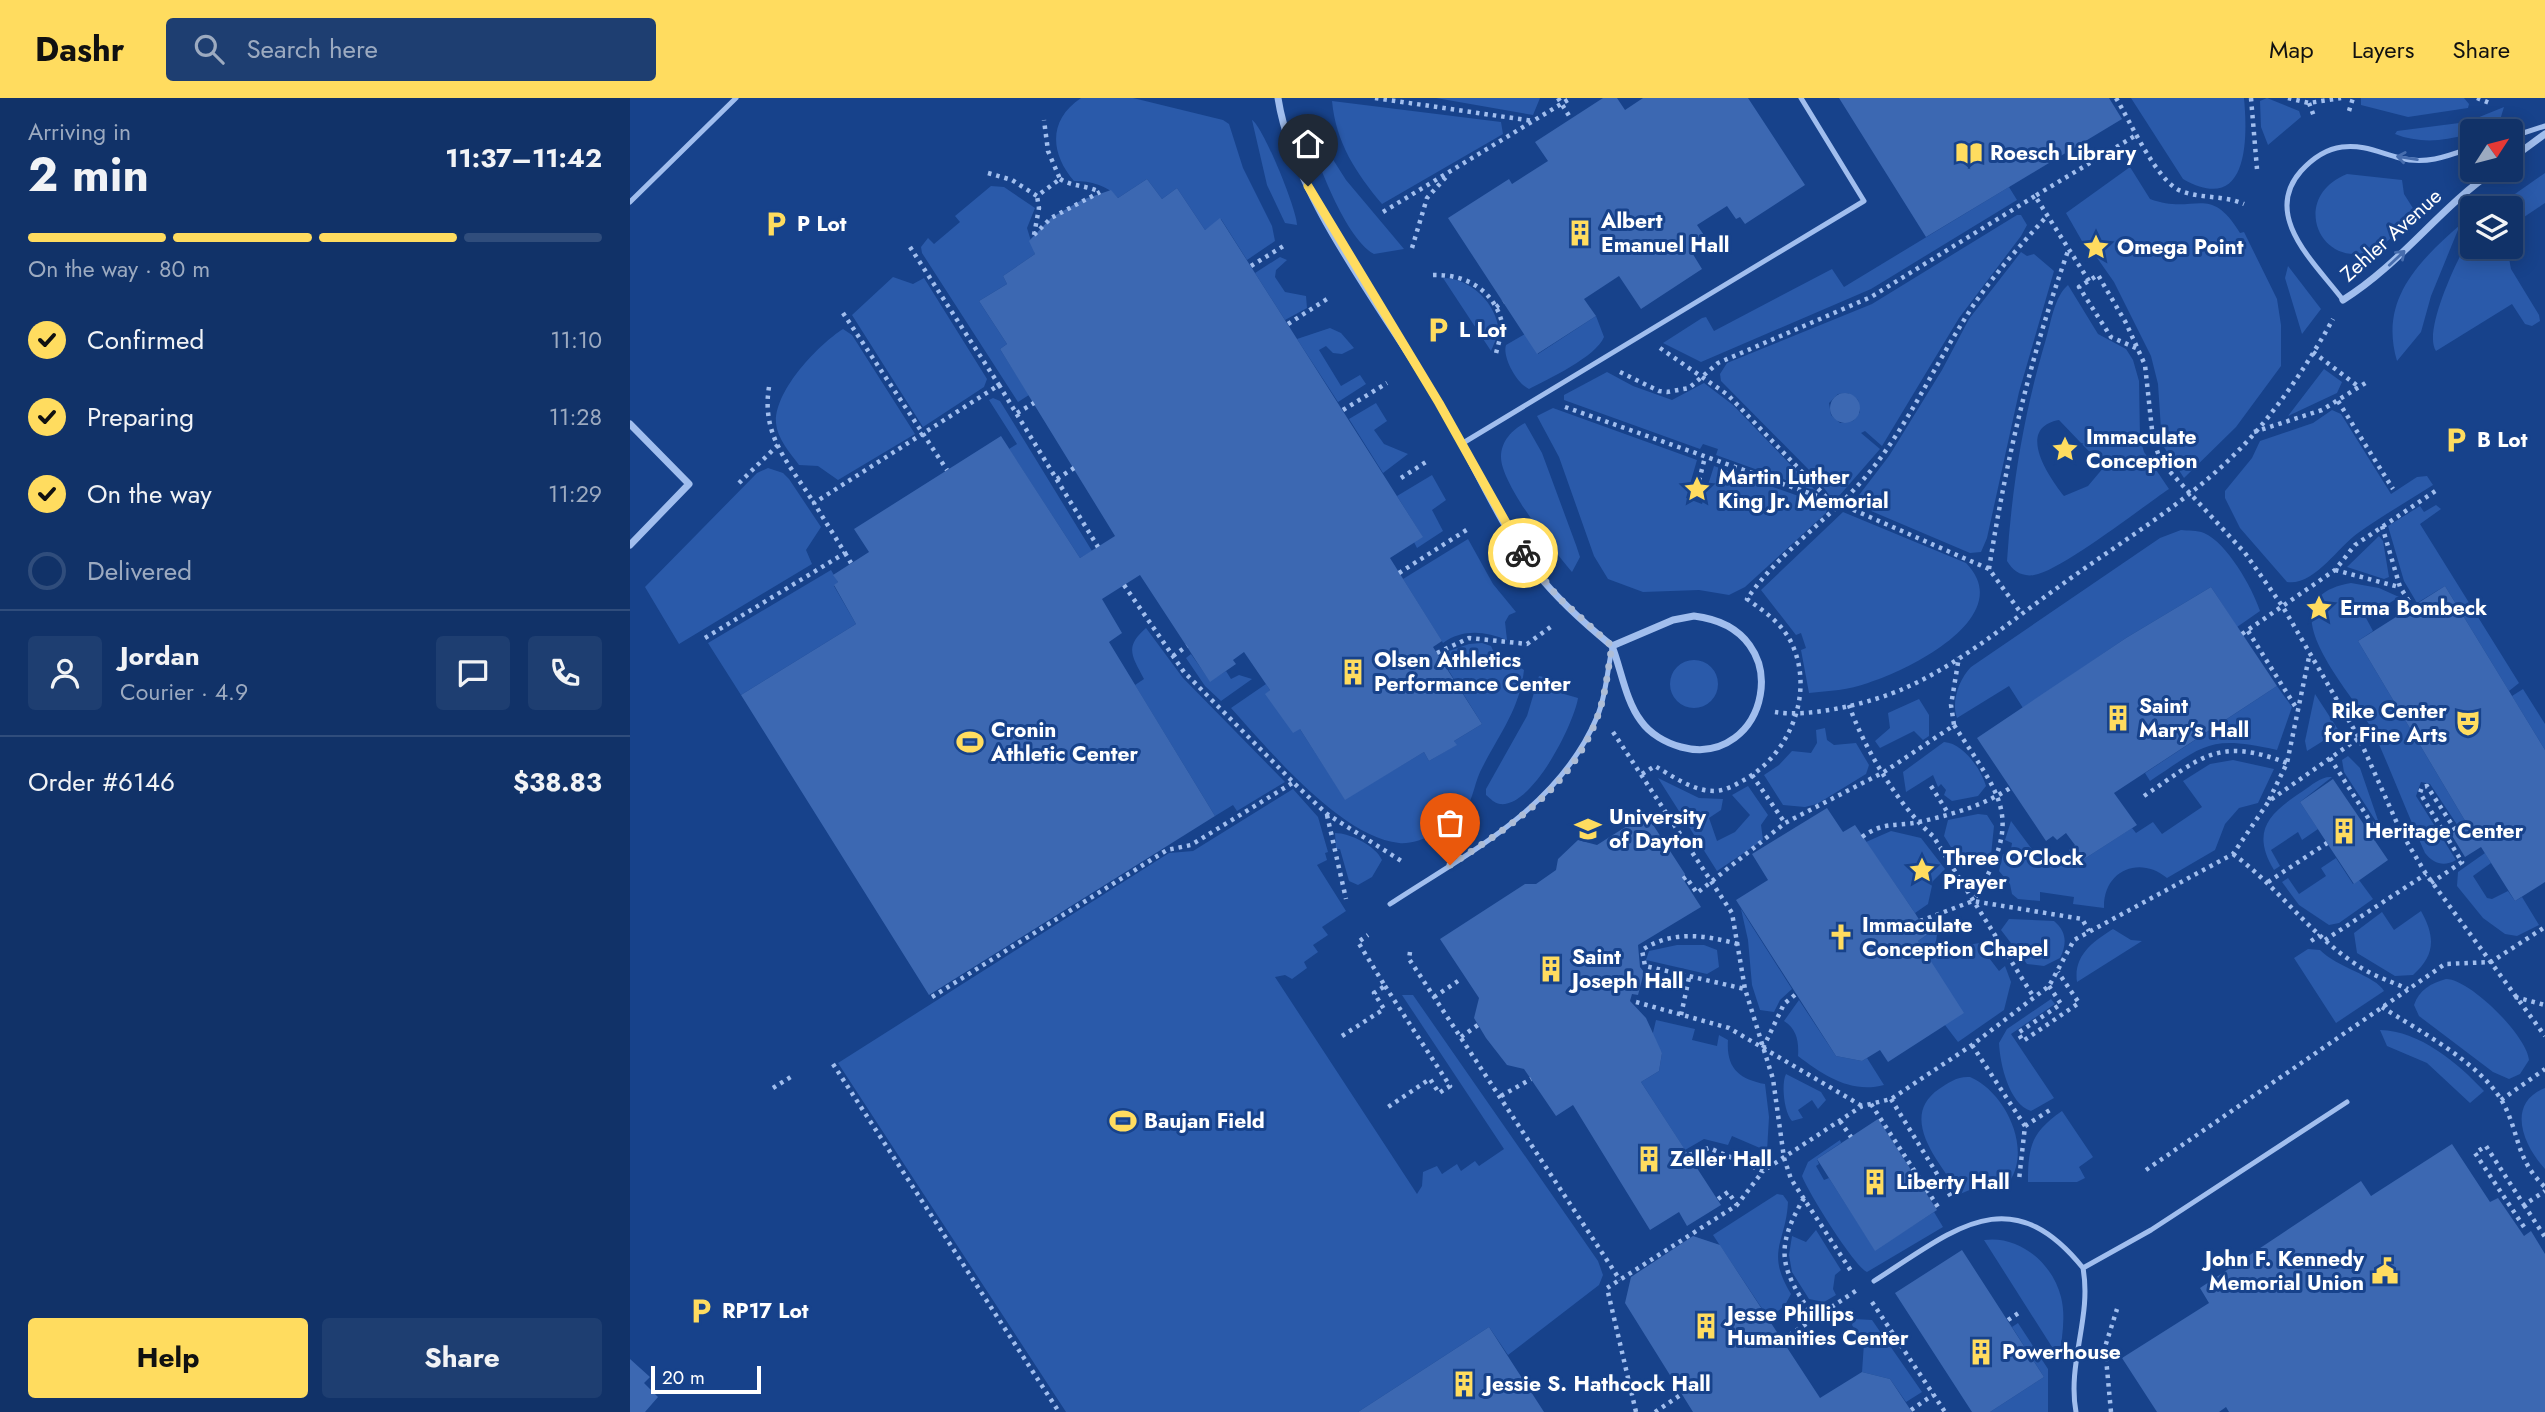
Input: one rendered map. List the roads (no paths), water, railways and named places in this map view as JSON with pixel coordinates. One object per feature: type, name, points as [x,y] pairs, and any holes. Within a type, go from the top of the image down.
[{"type":"street","points":[[1278,98],[1295,153],[1325,218],[1463,443],[1508,530],[1537,573],[1558,597],[1612,646],[1640,721],[1669,743],[1697,750],[1719,745],[1746,726],[1758,708],[1762,682],[1758,661],[1749,643],[1734,628],[1714,619],[1694,616],[1673,620],[1612,646]]},
{"type":"street","points":[[2524,149],[2545,134]]},
{"type":"street","name":"Zehler Avenue","points":[[2343,300],[2368,284],[2458,199],[2480,182]]},
{"type":"street","points":[[630,424],[688,484],[630,545]]},
{"type":"lane","points":[[630,202],[736,98]]},
{"type":"lane","points":[[1463,443],[1864,201],[1801,98]]},
{"type":"lane","points":[[2524,133],[2545,126]]},
{"type":"lane","points":[[2343,300],[2295,237],[2287,220],[2288,193],[2298,175],[2314,159],[2341,147],[2372,149],[2402,159],[2423,160],[2436,160],[2460,152]]},
{"type":"lane","points":[[1390,905],[1505,830],[1555,785],[1578,753],[1598,715],[1612,646]]},
{"type":"lane","points":[[2083,1268],[2151,1230],[2347,1102]]},
{"type":"lane","points":[[1874,1282],[1952,1232],[1993,1217],[2042,1227],[2068,1249],[2083,1268],[2085,1310],[2073,1372],[2076,1412]]},
{"type":"place","name":"Roesch Library","points":[[1969,153]]},
{"type":"place","name":"P Lot","points":[[776,224]]},
{"type":"place","name":"Albert Emanuel Hall","points":[[1580,233]]},
{"type":"place","name":"Omega Point","points":[[2096,247]]},
{"type":"place","name":"L Lot","points":[[1438,330]]},
{"type":"place","name":"B Lot","points":[[2456,440]]},
{"type":"place","name":"Immaculate Conception","points":[[2065,449]]},
{"type":"place","name":"Martin Luther King Jr. Memorial","points":[[1697,489]]},
{"type":"place","name":"Erma Bombeck","points":[[2319,608]]},
{"type":"place","name":"Olsen Athletics Performance Center","points":[[1353,672]]},
{"type":"place","name":"Saint Mary’s Hall","points":[[2118,718]]},
{"type":"place","name":"Rike Center for Fine Arts","points":[[2468,723]]},
{"type":"place","name":"Cronin Athletic Center","points":[[970,742]]},
{"type":"place","name":"University of Dayton","points":[[1588,829]]},
{"type":"place","name":"Heritage Center","points":[[2344,831]]},
{"type":"place","name":"Three O'Clock Prayer","points":[[1922,870]]},
{"type":"place","name":"Immaculate Conception Chapel","points":[[1841,937]]},
{"type":"place","name":"Saint Joseph Hall","points":[[1551,969]]},
{"type":"place","name":"Baujan Field","points":[[1123,1121]]},
{"type":"place","name":"Zeller Hall","points":[[1649,1159]]},
{"type":"place","name":"Liberty Hall","points":[[1875,1182]]},
{"type":"place","name":"John F. Kennedy Memorial Union","points":[[2385,1271]]},
{"type":"place","name":"RP17 Lot","points":[[701,1311]]},
{"type":"place","name":"Jesse Phillips Humanities Center","points":[[1706,1326]]},
{"type":"place","name":"Powerhouse","points":[[1981,1352]]},
{"type":"place","name":"Jessie S. Hathcock Hall","points":[[1464,1384]]}]
